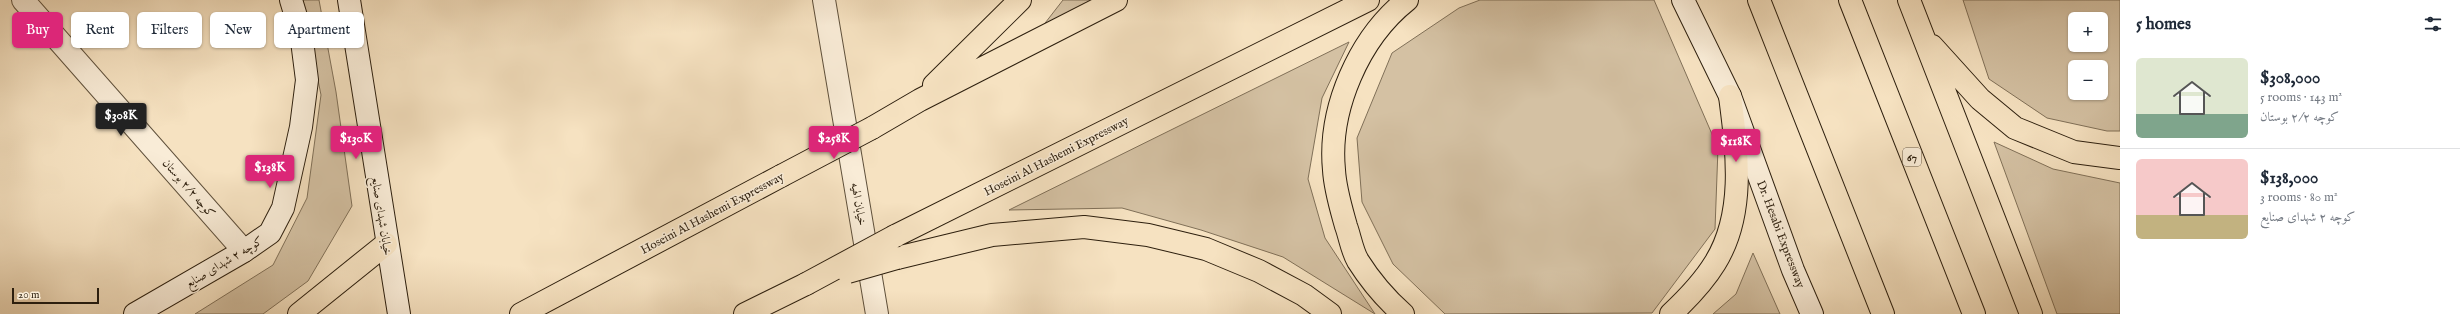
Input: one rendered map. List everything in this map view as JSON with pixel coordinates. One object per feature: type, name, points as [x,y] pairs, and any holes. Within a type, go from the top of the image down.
[{"type":"highway","points":[[920,100],[1020,0]]},
{"type":"highway","name":"Hoseini Al Hashemi Expressway","points":[[521,314],[872,128],[920,100],[1116,0]]},
{"type":"highway","name":"Hoseini Al Hashemi Expressway","points":[[745,314],[806,284],[896,236],[1368,0]]},
{"type":"highway","points":[[1403,314],[1389,302],[1357,260],[1341,208],[1334,170],[1335,133],[1348,77],[1372,36],[1392,11],[1406,0]]},
{"type":"highway","points":[[1759,0],[1883,314]]},
{"type":"highway","name":"67","points":[[1850,0],[1974,314]]},
{"type":"highway","points":[[1909,0],[2031,314]]},
{"type":"highway","points":[[1923,35],[1980,99],[2014,128],[2074,152],[2120,158]]},
{"type":"highway","points":[[1671,314],[1715,263],[1729,234],[1737,188],[1736,146],[1730,96]]},
{"type":"highway","points":[[806,284],[897,258],[992,235],[1084,227],[1148,235],[1206,249],[1259,271],[1304,295],[1330,314]]},
{"type":"highway","points":[[299,314],[386,244]]},
{"type":"street","name":"کوچه ۲/۲ بوستان","points":[[23,0],[244,251]]},
{"type":"street","name":"کوچه ۲ شهدای صنایع","points":[[135,314],[244,251],[270,233],[283,208],[301,128],[307,80],[301,33],[291,0]]},
{"type":"street","name":"خیابان شهدای صنایع","points":[[349,0],[386,244],[399,314]]},
{"type":"street","name":"خیابان الهیه","points":[[824,0],[877,314]]},
{"type":"street","name":"Dr. Hesabi Expressway","points":[[1683,0],[1730,96],[1788,256],[1812,314]]},
{"type":"shaded area","points":[[302,0],[319,0],[321,12],[304,12]]},
{"type":"shaded area","points":[[1063,0],[1094,0],[1042,27]]},
{"type":"shaded area","points":[[1480,0],[1654,0],[1718,148],[1715,229],[1652,313],[1445,314],[1393,264],[1362,202],[1357,138],[1392,53],[1459,8]]},
{"type":"shaded area","points":[[1963,0],[2120,0],[2120,131],[2107,131],[2047,118],[1989,79]]},
{"type":"shaded area","points":[[1349,42],[1322,98],[1308,179],[1325,238],[1375,314],[1283,257],[1201,230],[1122,208],[1009,210]]},
{"type":"shaded area","points":[[312,48],[328,48],[336,92],[352,206],[308,281],[263,314],[195,314],[273,265],[307,198],[321,95]]},
{"type":"shaded area","points":[[1994,142],[2053,169],[2120,183],[2120,314],[2057,314]]},
{"type":"shaded area","points":[[1753,253],[1780,314],[1713,314],[1736,294]]}]
